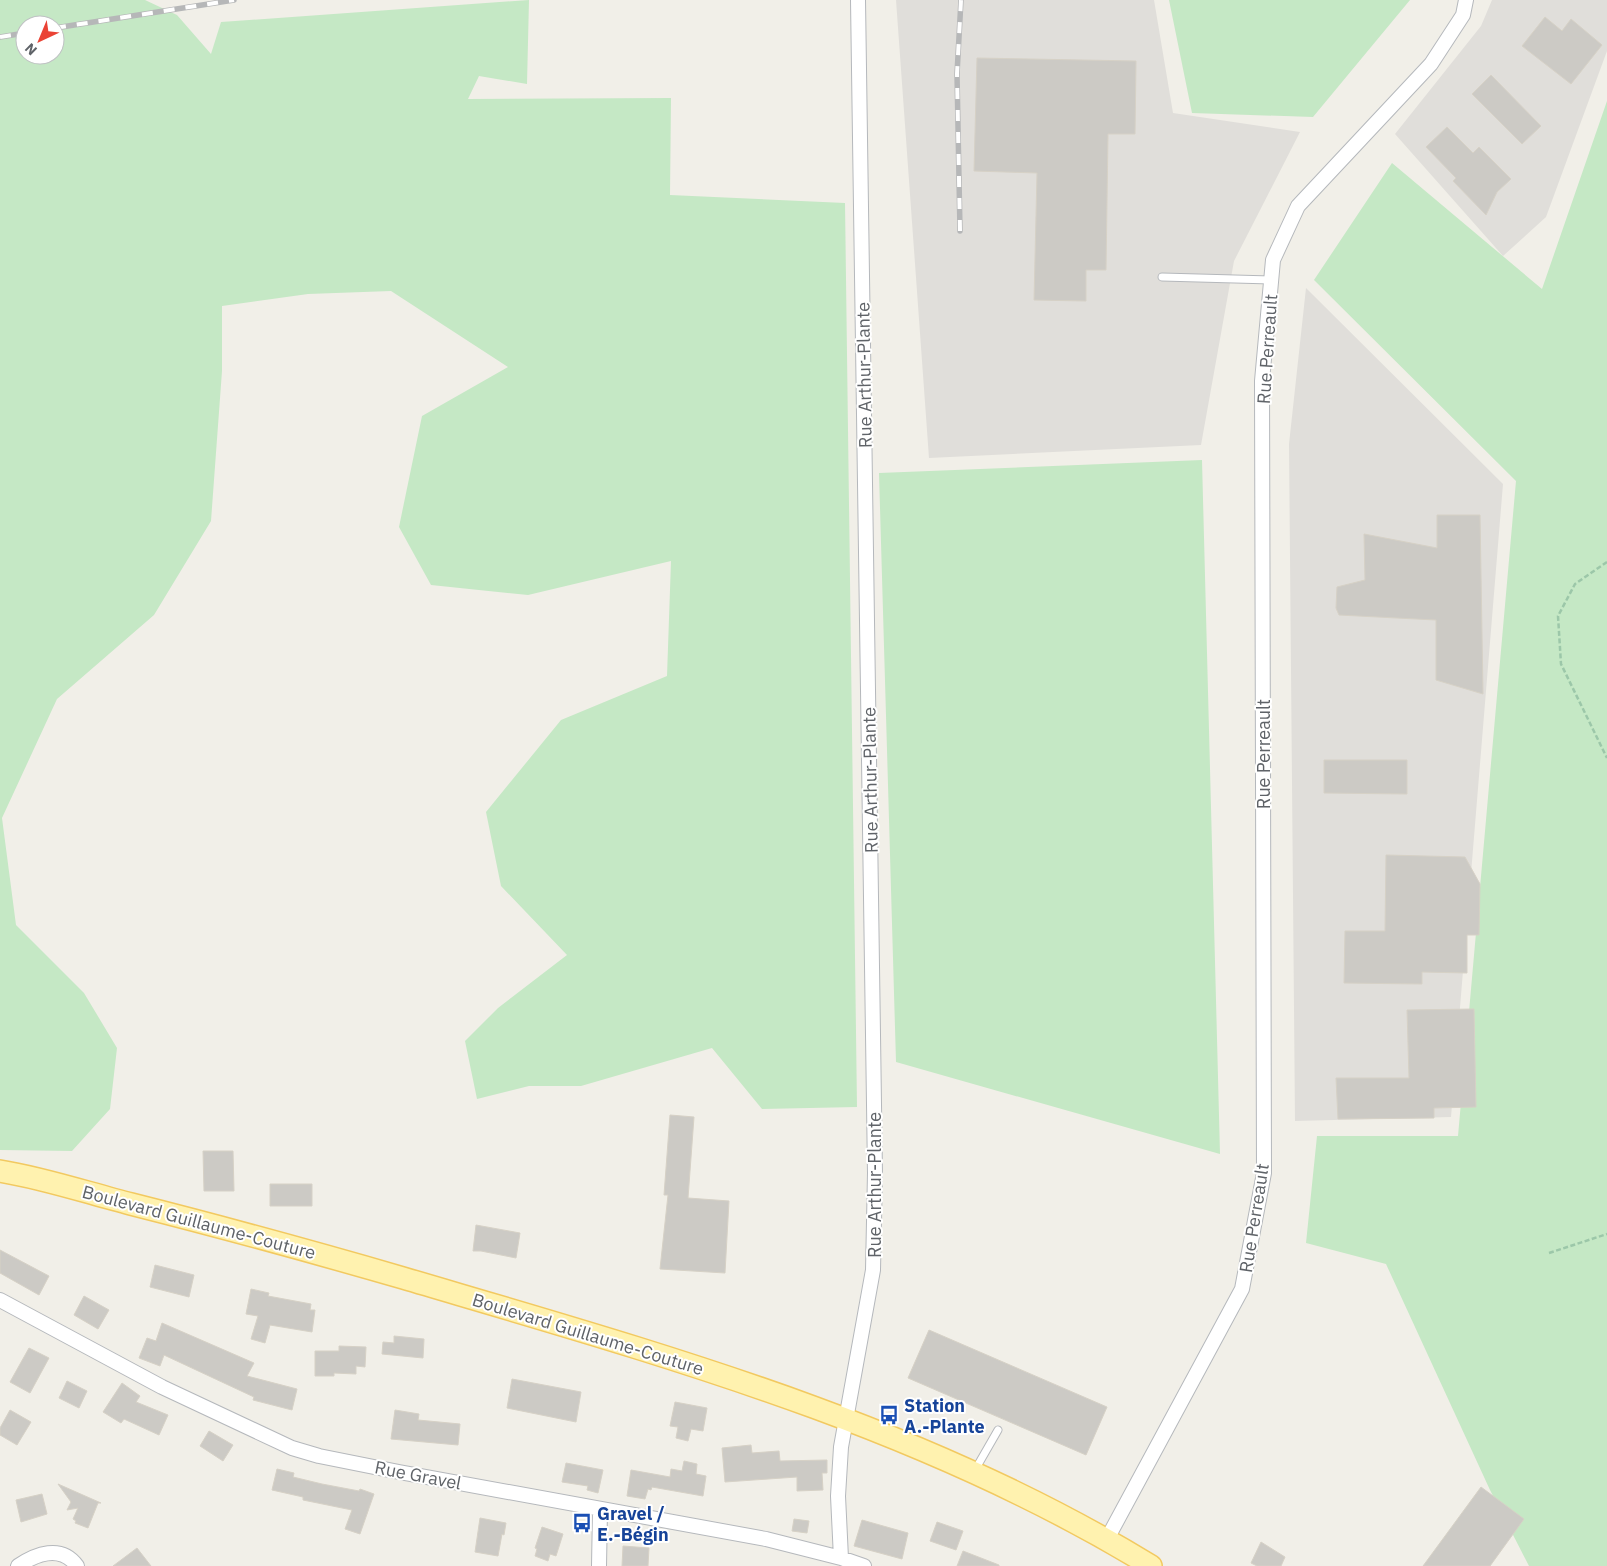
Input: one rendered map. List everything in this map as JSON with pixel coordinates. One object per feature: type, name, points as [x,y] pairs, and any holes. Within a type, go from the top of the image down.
[{"type":"main road","name":"Boulevard Guillaume-Couture","points":[[0,1171],[304,1249],[653,1352],[848,1419],[974,1472],[1107,1539],[1151,1566]]},
{"type":"street","name":"Rue Arthur-Plante","points":[[841,1558],[839,1472],[841,1447],[848,1419],[873,1270],[875,1173],[858,0]]},
{"type":"street","name":"Rue Perreault","points":[[1107,1539],[1242,1289],[1264,1173],[1262,381],[1273,260],[1298,206],[1431,64],[1463,15],[1466,0]]},
{"type":"street","name":"Rue Gravel","points":[[0,1300],[162,1388],[292,1448],[319,1456],[372,1467],[600,1511],[766,1539],[841,1558],[864,1566]]},
{"type":"street","points":[[599,1566],[600,1511]]},
{"type":"street","points":[[18,1566],[40,1554],[56,1552],[69,1558],[76,1566]]},
{"type":"lane","points":[[1162,277],[1271,280]]},
{"type":"lane","points":[[974,1472],[998,1430]]},
{"type":"path","points":[[1607,562],[1576,584],[1558,616],[1562,664],[1607,758]]},
{"type":"path","points":[[1549,1253],[1607,1234]]},
{"type":"shaded area","points":[[896,0],[1154,0],[1173,113],[1300,132],[1234,261],[1201,445],[929,458]]},
{"type":"shaded area","points":[[1492,0],[1607,0],[1607,51],[1546,217],[1503,256],[1395,134],[1481,26]]},
{"type":"shaded area","points":[[1306,288],[1503,484],[1451,1117],[1295,1121],[1289,444]]},
{"type":"green space","points":[[0,0],[145,0],[177,15],[211,54],[221,22],[529,0],[527,84],[479,76],[468,99],[671,98],[670,195],[845,203],[857,1107],[762,1109],[712,1048],[581,1086],[529,1086],[477,1099],[465,1041],[498,1008],[567,955],[501,886],[486,812],[561,720],[667,676],[671,561],[528,595],[431,585],[399,527],[422,416],[508,367],[391,291],[308,294],[222,306],[222,371],[211,521],[154,615],[57,699],[2,818],[16,925],[84,993],[117,1048],[110,1109],[72,1151],[0,1150]]},
{"type":"green space","points":[[1169,0],[1410,0],[1313,117],[1192,113]]},
{"type":"green space","points":[[1607,101],[1607,1566],[1529,1566],[1490,1490],[1386,1264],[1306,1243],[1317,1136],[1458,1136],[1516,481],[1314,280],[1392,163],[1542,289]]},
{"type":"green space","points":[[1202,460],[1220,1154],[896,1062],[879,473]]},
{"type":"building","points":[[1545,17],[1562,31],[1571,19],[1602,45],[1571,84],[1522,46]]},
{"type":"building","points":[[977,58],[1136,61],[1135,134],[1108,134],[1106,270],[1086,270],[1086,301],[1034,300],[1037,173],[974,171]]},
{"type":"building","points":[[1491,75],[1541,126],[1522,144],[1472,94]]},
{"type":"building","points":[[1447,127],[1473,153],[1479,147],[1511,179],[1497,192],[1486,215],[1453,181],[1456,178],[1426,147]]},
{"type":"building","points":[[1437,515],[1480,515],[1483,694],[1436,680],[1436,620],[1339,615],[1336,608],[1337,587],[1365,580],[1364,534],[1437,548]]},
{"type":"building","points":[[1324,760],[1407,760],[1407,794],[1324,793]]},
{"type":"building","points":[[1386,855],[1465,857],[1480,884],[1479,935],[1467,935],[1467,973],[1422,972],[1422,984],[1344,983],[1345,931],[1385,931]]},
{"type":"building","points":[[1474,1009],[1476,1107],[1434,1108],[1434,1118],[1338,1119],[1336,1078],[1409,1078],[1407,1010]]},
{"type":"building","points":[[670,1115],[694,1117],[688,1198],[729,1201],[725,1273],[660,1269],[668,1195],[664,1195]]},
{"type":"building","points":[[203,1151],[233,1151],[234,1191],[204,1191]]},
{"type":"building","points":[[270,1184],[312,1184],[312,1206],[270,1206]]},
{"type":"building","points":[[476,1225],[520,1233],[516,1258],[473,1251]]},
{"type":"building","points":[[0,1250],[49,1276],[39,1295],[0,1273]]},
{"type":"building","points":[[155,1265],[194,1275],[189,1297],[150,1287]]},
{"type":"building","points":[[251,1289],[269,1293],[268,1296],[311,1304],[310,1310],[315,1310],[312,1332],[270,1325],[265,1343],[251,1339],[258,1316],[246,1314]]},
{"type":"building","points":[[84,1296],[109,1310],[98,1329],[74,1315]]},
{"type":"building","points":[[162,1323],[254,1363],[247,1376],[297,1389],[292,1410],[253,1400],[254,1397],[164,1355],[160,1366],[139,1358],[147,1338],[156,1341]]},
{"type":"building","points":[[929,1330],[1107,1407],[1086,1455],[908,1378]]},
{"type":"building","points":[[394,1336],[424,1339],[423,1358],[382,1354],[383,1342],[394,1343]]},
{"type":"building","points":[[339,1346],[366,1347],[365,1367],[356,1366],[356,1374],[334,1373],[334,1376],[315,1376],[315,1351],[339,1351]]},
{"type":"building","points":[[29,1348],[49,1358],[30,1393],[10,1382]]},
{"type":"building","points":[[512,1379],[581,1392],[576,1422],[507,1408]]},
{"type":"building","points":[[67,1381],[87,1391],[79,1408],[59,1398]]},
{"type":"building","points":[[122,1383],[140,1396],[136,1402],[168,1415],[159,1435],[124,1419],[121,1423],[103,1412]]},
{"type":"building","points":[[675,1402],[707,1408],[703,1431],[691,1429],[688,1441],[676,1438],[678,1427],[670,1426]]},
{"type":"building","points":[[10,1410],[31,1422],[17,1445],[0,1435],[0,1428]]},
{"type":"building","points":[[395,1410],[419,1414],[418,1420],[460,1424],[458,1445],[391,1439]]},
{"type":"building","points":[[209,1431],[233,1445],[223,1461],[200,1446]]},
{"type":"building","points":[[751,1445],[752,1453],[779,1451],[780,1461],[827,1460],[827,1473],[822,1473],[823,1490],[797,1491],[797,1477],[725,1482],[722,1448]]},
{"type":"building","points":[[684,1461],[697,1464],[696,1474],[706,1476],[703,1496],[652,1487],[651,1490],[648,1489],[645,1499],[627,1496],[631,1470],[670,1477],[671,1469],[682,1471]]},
{"type":"building","points":[[566,1463],[603,1470],[598,1493],[587,1490],[588,1486],[562,1482]]},
{"type":"building","points":[[277,1469],[294,1473],[293,1477],[359,1491],[360,1489],[374,1494],[360,1534],[345,1529],[352,1510],[303,1500],[303,1497],[272,1490]]},
{"type":"building","points":[[58,1484],[101,1503],[98,1503],[88,1528],[75,1523],[76,1521],[73,1519],[78,1508],[67,1510],[71,1502]]},
{"type":"building","points":[[1481,1487],[1524,1519],[1490,1566],[1423,1566]]},
{"type":"building","points":[[42,1494],[47,1514],[21,1522],[16,1500]]},
{"type":"building","points":[[480,1518],[506,1523],[498,1556],[475,1552]]},
{"type":"building","points":[[794,1519],[809,1521],[807,1533],[792,1531]]},
{"type":"building","points":[[862,1520],[908,1533],[902,1559],[854,1546]]},
{"type":"building","points":[[937,1522],[963,1531],[956,1550],[930,1541]]},
{"type":"building","points":[[542,1527],[563,1534],[556,1556],[550,1554],[548,1561],[535,1556],[537,1549],[535,1548]]},
{"type":"building","points":[[1261,1542],[1285,1557],[1281,1566],[1257,1566],[1251,1563]]},
{"type":"building","points":[[623,1546],[649,1548],[648,1566],[622,1566]]},
{"type":"building","points":[[137,1548],[151,1566],[113,1566]]},
{"type":"building","points":[[963,1551],[999,1565],[999,1566],[957,1566]]},
{"type":"railway","points":[[65,26],[234,0]]},
{"type":"railway","points":[[960,231],[957,74],[961,0]]},
{"type":"railway","points":[[0,37],[15,35]]},
{"type":"place","name":"Station A.-Plante","points":[[889,1415]]},
{"type":"place","name":"Gravel / E.-Bégin","points":[[582,1523]]}]
